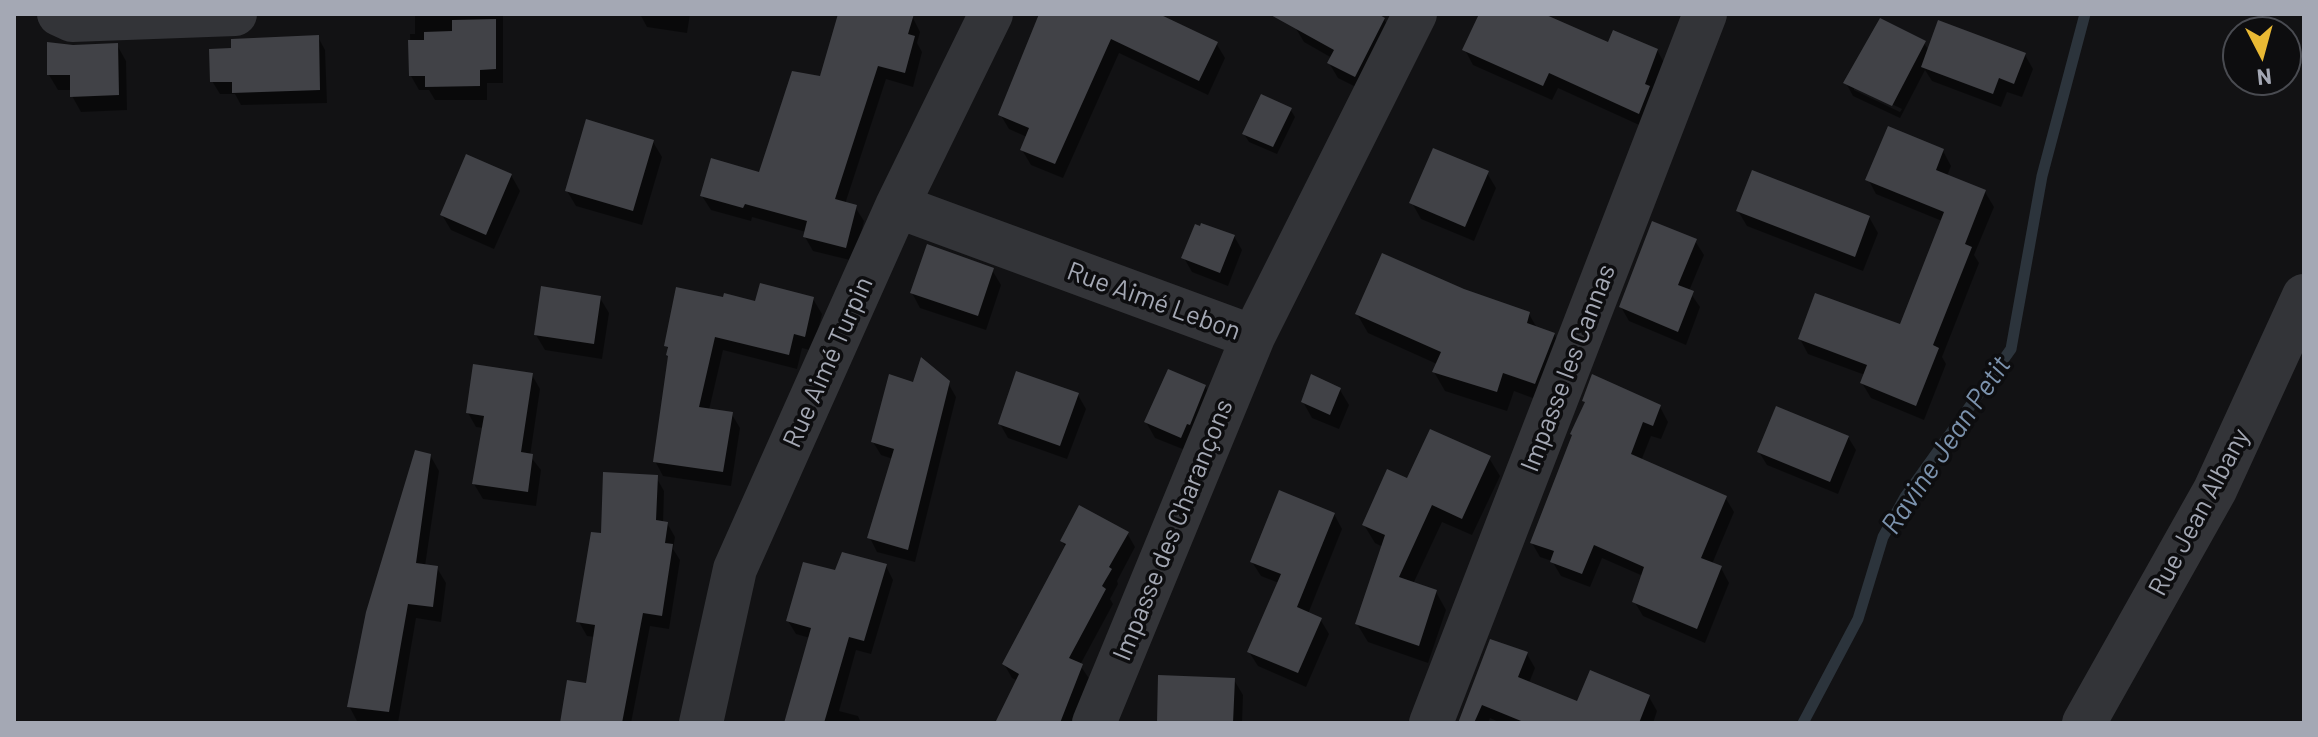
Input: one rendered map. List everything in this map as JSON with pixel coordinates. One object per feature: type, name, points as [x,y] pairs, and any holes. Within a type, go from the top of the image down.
[{"type":"street","points":[[59,14],[72,20],[235,14]]},
{"type":"street","name":"Rue Aimé Turpin","points":[[701,723],[735,569],[897,206],[991,14]]},
{"type":"street","name":"Rue Aimé Lebon","points":[[897,206],[1253,337],[1415,14]]},
{"type":"street","name":"Impasse les Cannas","points":[[1431,723],[1705,14]]},
{"type":"street","name":"Rue Jean Albany","points":[[2084,723],[2215,490],[2304,296]]},
{"type":"street","name":"Impasse des Charançons","points":[[1094,723],[1253,337]]},
{"type":"building","points":[[838,14],[914,14],[908,34],[915,36],[905,73],[878,66],[835,199],[857,205],[846,248],[803,237],[807,221],[745,204],[743,208],[700,196],[711,158],[759,172],[792,71],[820,76]]},
{"type":"building","points":[[1039,14],[1159,14],[1218,42],[1199,81],[1111,39],[1055,164],[1020,150],[1029,128],[998,115]]},
{"type":"building","points":[[1269,14],[1378,14],[1385,18],[1355,77],[1327,63],[1334,50]]},
{"type":"building","points":[[1479,14],[1544,14],[1608,42],[1613,30],[1658,49],[1645,84],[1650,86],[1639,114],[1549,73],[1543,86],[1462,50]]},
{"type":"building","points":[[1880,18],[1926,41],[1892,106],[1843,83]]},
{"type":"building","points":[[496,19],[496,69],[480,70],[480,86],[425,87],[425,76],[409,76],[408,40],[424,40],[424,32],[452,31],[452,20]]},
{"type":"building","points":[[1938,20],[2026,53],[2014,84],[1999,78],[1993,94],[1921,67]]},
{"type":"building","points":[[319,35],[320,90],[232,93],[232,82],[210,82],[209,49],[231,48],[231,39]]},
{"type":"building","points":[[47,42],[73,45],[118,43],[119,95],[70,97],[70,75],[47,75]]},
{"type":"building","points":[[1261,94],[1292,108],[1273,147],[1242,134]]},
{"type":"building","points":[[586,119],[654,140],[633,211],[565,191]]},
{"type":"building","points":[[1888,126],[1944,149],[1936,170],[1986,190],[1965,244],[1972,247],[1933,345],[1939,348],[1916,406],[1860,383],[1867,365],[1798,339],[1815,293],[1900,324],[1944,212],[1865,180]]},
{"type":"building","points":[[1433,148],[1489,171],[1465,227],[1409,203]]},
{"type":"building","points":[[466,154],[512,174],[486,235],[440,215]]},
{"type":"building","points":[[1752,170],[1870,216],[1855,257],[1736,211]]},
{"type":"building","points":[[1652,221],[1697,239],[1678,285],[1694,291],[1678,332],[1619,307]]},
{"type":"building","points":[[1201,223],[1235,235],[1220,273],[1181,258],[1195,224],[1200,226]]},
{"type":"building","points":[[927,244],[994,268],[978,316],[910,293]]},
{"type":"building","points":[[1382,253],[1464,289],[1530,312],[1527,323],[1555,333],[1535,384],[1503,373],[1497,392],[1432,372],[1441,352],[1355,314]]},
{"type":"building","points":[[760,283],[814,297],[805,337],[794,334],[789,355],[715,337],[699,407],[733,412],[723,472],[653,462],[668,356],[668,347],[664,346],[676,287],[723,297],[724,293],[755,301]]},
{"type":"building","points":[[541,286],[601,296],[594,344],[534,335]]},
{"type":"building","points":[[921,357],[950,381],[908,550],[867,538],[894,449],[871,442],[889,374],[913,382]]},
{"type":"building","points":[[473,364],[533,373],[521,452],[533,454],[528,492],[472,484],[484,416],[466,413]]},
{"type":"building","points":[[1168,369],[1206,385],[1190,425],[1187,424],[1181,438],[1144,422]]},
{"type":"building","points":[[1016,371],[1079,393],[1060,446],[998,424]]},
{"type":"building","points":[[1311,374],[1341,388],[1330,415],[1301,402]]},
{"type":"building","points":[[1592,374],[1661,405],[1653,426],[1643,422],[1631,454],[1727,496],[1701,558],[1722,566],[1697,629],[1632,602],[1644,567],[1594,545],[1582,574],[1550,562],[1554,551],[1530,543],[1585,402],[1582,401]]},
{"type":"building","points":[[1776,406],[1849,436],[1830,482],[1757,452]]},
{"type":"building","points":[[1430,429],[1491,456],[1462,519],[1432,505],[1399,577],[1437,590],[1419,646],[1355,624],[1385,535],[1362,525],[1387,469],[1407,478]]},
{"type":"building","points":[[415,450],[431,454],[416,563],[438,566],[433,607],[408,604],[389,712],[347,707],[366,612]]},
{"type":"building","points":[[603,472],[658,475],[656,520],[668,522],[665,543],[673,544],[662,616],[643,613],[622,723],[560,723],[567,680],[586,683],[595,625],[576,622],[591,532],[601,533]]},
{"type":"building","points":[[1279,490],[1335,513],[1297,607],[1322,618],[1298,673],[1247,652],[1281,574],[1250,562]]},
{"type":"building","points":[[1079,505],[1129,532],[1109,567],[1112,569],[1102,586],[1106,589],[1069,658],[1083,664],[1060,723],[995,723],[1019,674],[1002,664],[1066,544],[1060,541]]},
{"type":"building","points":[[842,552],[887,564],[864,641],[849,637],[824,723],[784,723],[811,628],[786,621],[803,562],[835,570]]},
{"type":"building","points":[[1490,639],[1528,652],[1518,677],[1577,701],[1590,670],[1650,695],[1639,723],[1526,723],[1482,705],[1474,723],[1458,723]]},
{"type":"building","points":[[1158,675],[1235,678],[1233,723],[1157,723]]},
{"type":"waterway","name":"Ravine Jean Petit","points":[[1803,723],[1858,619],[1883,537],[1905,497],[2011,349],[2042,176],[2085,14]]}]
